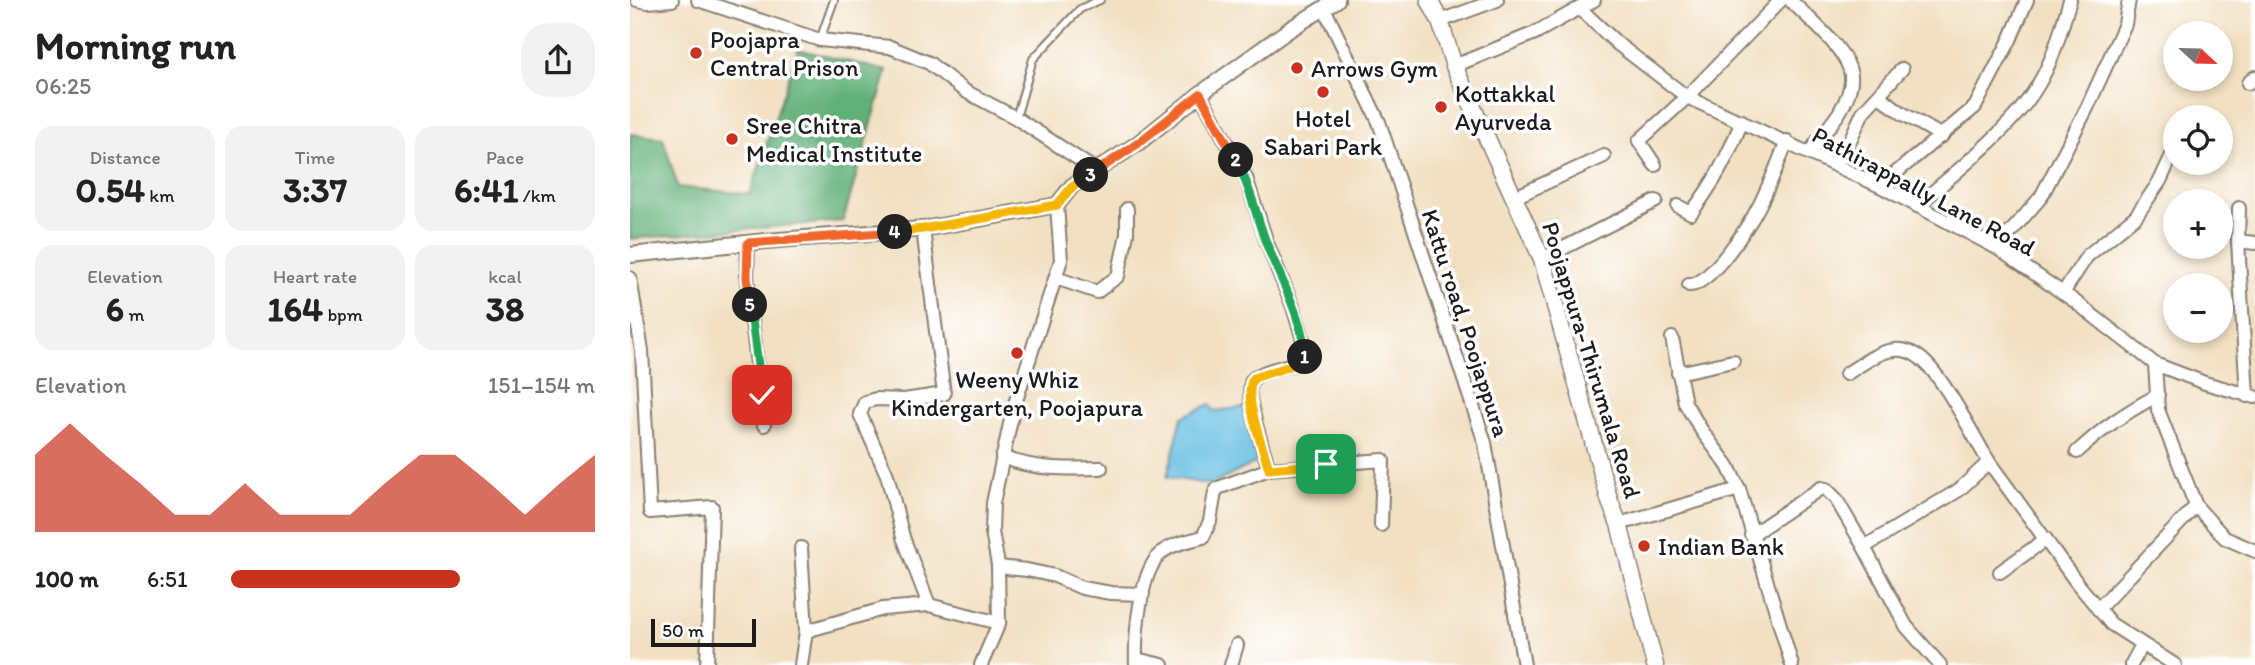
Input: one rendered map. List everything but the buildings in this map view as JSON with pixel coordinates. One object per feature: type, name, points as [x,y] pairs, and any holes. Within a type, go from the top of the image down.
[{"type":"main road","name":"Poojappura-Thirumala Road","points":[[1429,0],[1440,21],[1454,66],[1542,259],[1610,502],[1619,524],[1655,665]]},
{"type":"street","points":[[637,0],[672,0]]},
{"type":"street","points":[[698,0],[820,40],[890,47],[929,63],[965,91],[1017,118],[1097,171]]},
{"type":"street","points":[[1440,21],[1497,0]]},
{"type":"street","points":[[1454,66],[1535,33],[1594,0]]},
{"type":"street","points":[[1655,165],[1639,141],[1687,97],[1781,0]]},
{"type":"street","points":[[1790,0],[1838,50],[1847,63],[1851,77],[1848,94],[1840,111],[1810,152]]},
{"type":"street","points":[[1880,186],[1975,107],[2010,40],[2027,0]]},
{"type":"street","points":[[1917,206],[2014,118],[2030,97],[2048,64],[2070,0]]},
{"type":"street","points":[[1997,248],[2041,197],[2087,108],[2125,24],[2129,0]]},
{"type":"street","points":[[630,255],[923,229],[1057,205],[1072,187],[1137,144],[1200,94],[1290,29],[1330,4]]},
{"type":"street","name":"Kattu road, Poojappura","points":[[1330,4],[1379,122],[1485,443],[1524,665]]},
{"type":"street","name":"Pathirappally Lane Road","points":[[1580,9],[1619,45],[1687,97],[1836,164],[1997,248],[2063,293],[2155,364],[2251,397]]},
{"type":"street","points":[[1836,164],[1863,112],[1902,69]]},
{"type":"street","points":[[1200,94],[1246,178],[1266,243],[1293,307],[1305,346],[1305,361],[1264,373],[1250,382],[1251,404],[1269,469]]},
{"type":"street","points":[[1878,96],[1942,136]]},
{"type":"street","points":[[1678,206],[1691,213],[1709,190],[1725,164],[1742,121]]},
{"type":"street","points":[[1689,285],[1696,286],[1704,280],[1750,222],[1759,208],[1787,141]]},
{"type":"street","points":[[1515,197],[1605,156]]},
{"type":"street","points":[[2063,293],[2087,256],[2136,216],[2163,174]]},
{"type":"street","points":[[1542,259],[1656,201]]},
{"type":"street","points":[[981,665],[999,623],[998,567],[992,532],[993,503],[1013,410],[1061,260],[1057,205]]},
{"type":"street","points":[[2239,208],[2238,241],[2251,397]]},
{"type":"street","points":[[1056,278],[1097,292],[1118,276],[1127,234],[1127,209]]},
{"type":"street","points":[[923,229],[944,394],[904,400],[876,399],[865,402],[860,414],[887,475],[904,537],[929,605]]},
{"type":"street","points":[[2238,241],[2255,243]]},
{"type":"street","points":[[748,243],[747,277],[764,425]]},
{"type":"street","points":[[630,278],[642,351],[650,512],[712,507],[707,665]]},
{"type":"street","points":[[1672,338],[1685,403],[1728,466],[1739,489],[1792,665]]},
{"type":"street","points":[[1846,373],[1884,352],[1897,349],[1920,358],[1936,374],[1989,463],[2111,624],[2175,665]]},
{"type":"street","points":[[1678,373],[1733,361]]},
{"type":"street","points":[[2155,364],[2158,410],[2196,506],[2225,538],[2255,551]]},
{"type":"street","points":[[2077,452],[2120,416],[2158,396]]},
{"type":"street","points":[[1002,457],[1024,465],[1101,468]]},
{"type":"street","points":[[1162,665],[1136,662],[1135,641],[1146,576],[1152,562],[1164,551],[1173,545],[1203,537],[1215,492],[1219,488],[1269,469],[1383,460],[1381,526]]},
{"type":"street","points":[[1864,547],[1959,490],[1989,463]]},
{"type":"street","points":[[1751,535],[1821,488],[1831,492],[1906,626],[1940,665]]},
{"type":"street","points":[[1619,524],[1739,489]]},
{"type":"street","points":[[2098,608],[2196,506]]},
{"type":"street","points":[[2000,572],[2046,538]]},
{"type":"street","points":[[801,548],[806,631],[801,665]]},
{"type":"street","points":[[998,567],[1055,576],[1082,589],[1143,594]]},
{"type":"street","points":[[806,631],[883,609],[929,605],[999,623]]},
{"type":"street","points":[[1231,665],[1237,645]]},
{"type":"street","points":[[2131,665],[2142,645]]},
{"type":"lane","points":[[820,40],[834,0]]},
{"type":"lane","points":[[1017,118],[1033,60],[1080,9],[1100,0]]},
{"type":"green space","points":[[798,49],[887,71],[843,221],[630,239],[630,134],[663,138],[678,187],[750,194]]},
{"type":"water","points":[[1210,404],[1214,411],[1247,407],[1259,461],[1211,485],[1167,477],[1182,417]]},
{"type":"place","name":"Poojapra Central Prison","points":[[696,53]]},
{"type":"place","name":"Arrows Gym","points":[[1297,68]]},
{"type":"place","name":"Hotel Sabari Park","points":[[1323,92]]},
{"type":"place","name":"Kottakkal Ayurveda","points":[[1441,107]]},
{"type":"place","name":"Sree Chitra Medical Institute","points":[[732,139]]},
{"type":"place","name":"Weeny Whiz Kindergarten, Poojapura","points":[[1017,353]]},
{"type":"place","name":"Indian Bank","points":[[1644,546]]},
{"type":"route","points":[[762,395],[747,277],[748,243],[923,229],[1057,205],[1072,187],[1137,144],[1200,94],[1246,178],[1266,243],[1293,307],[1305,346],[1305,361],[1264,373],[1250,382],[1251,404],[1269,469],[1326,464]]}]
